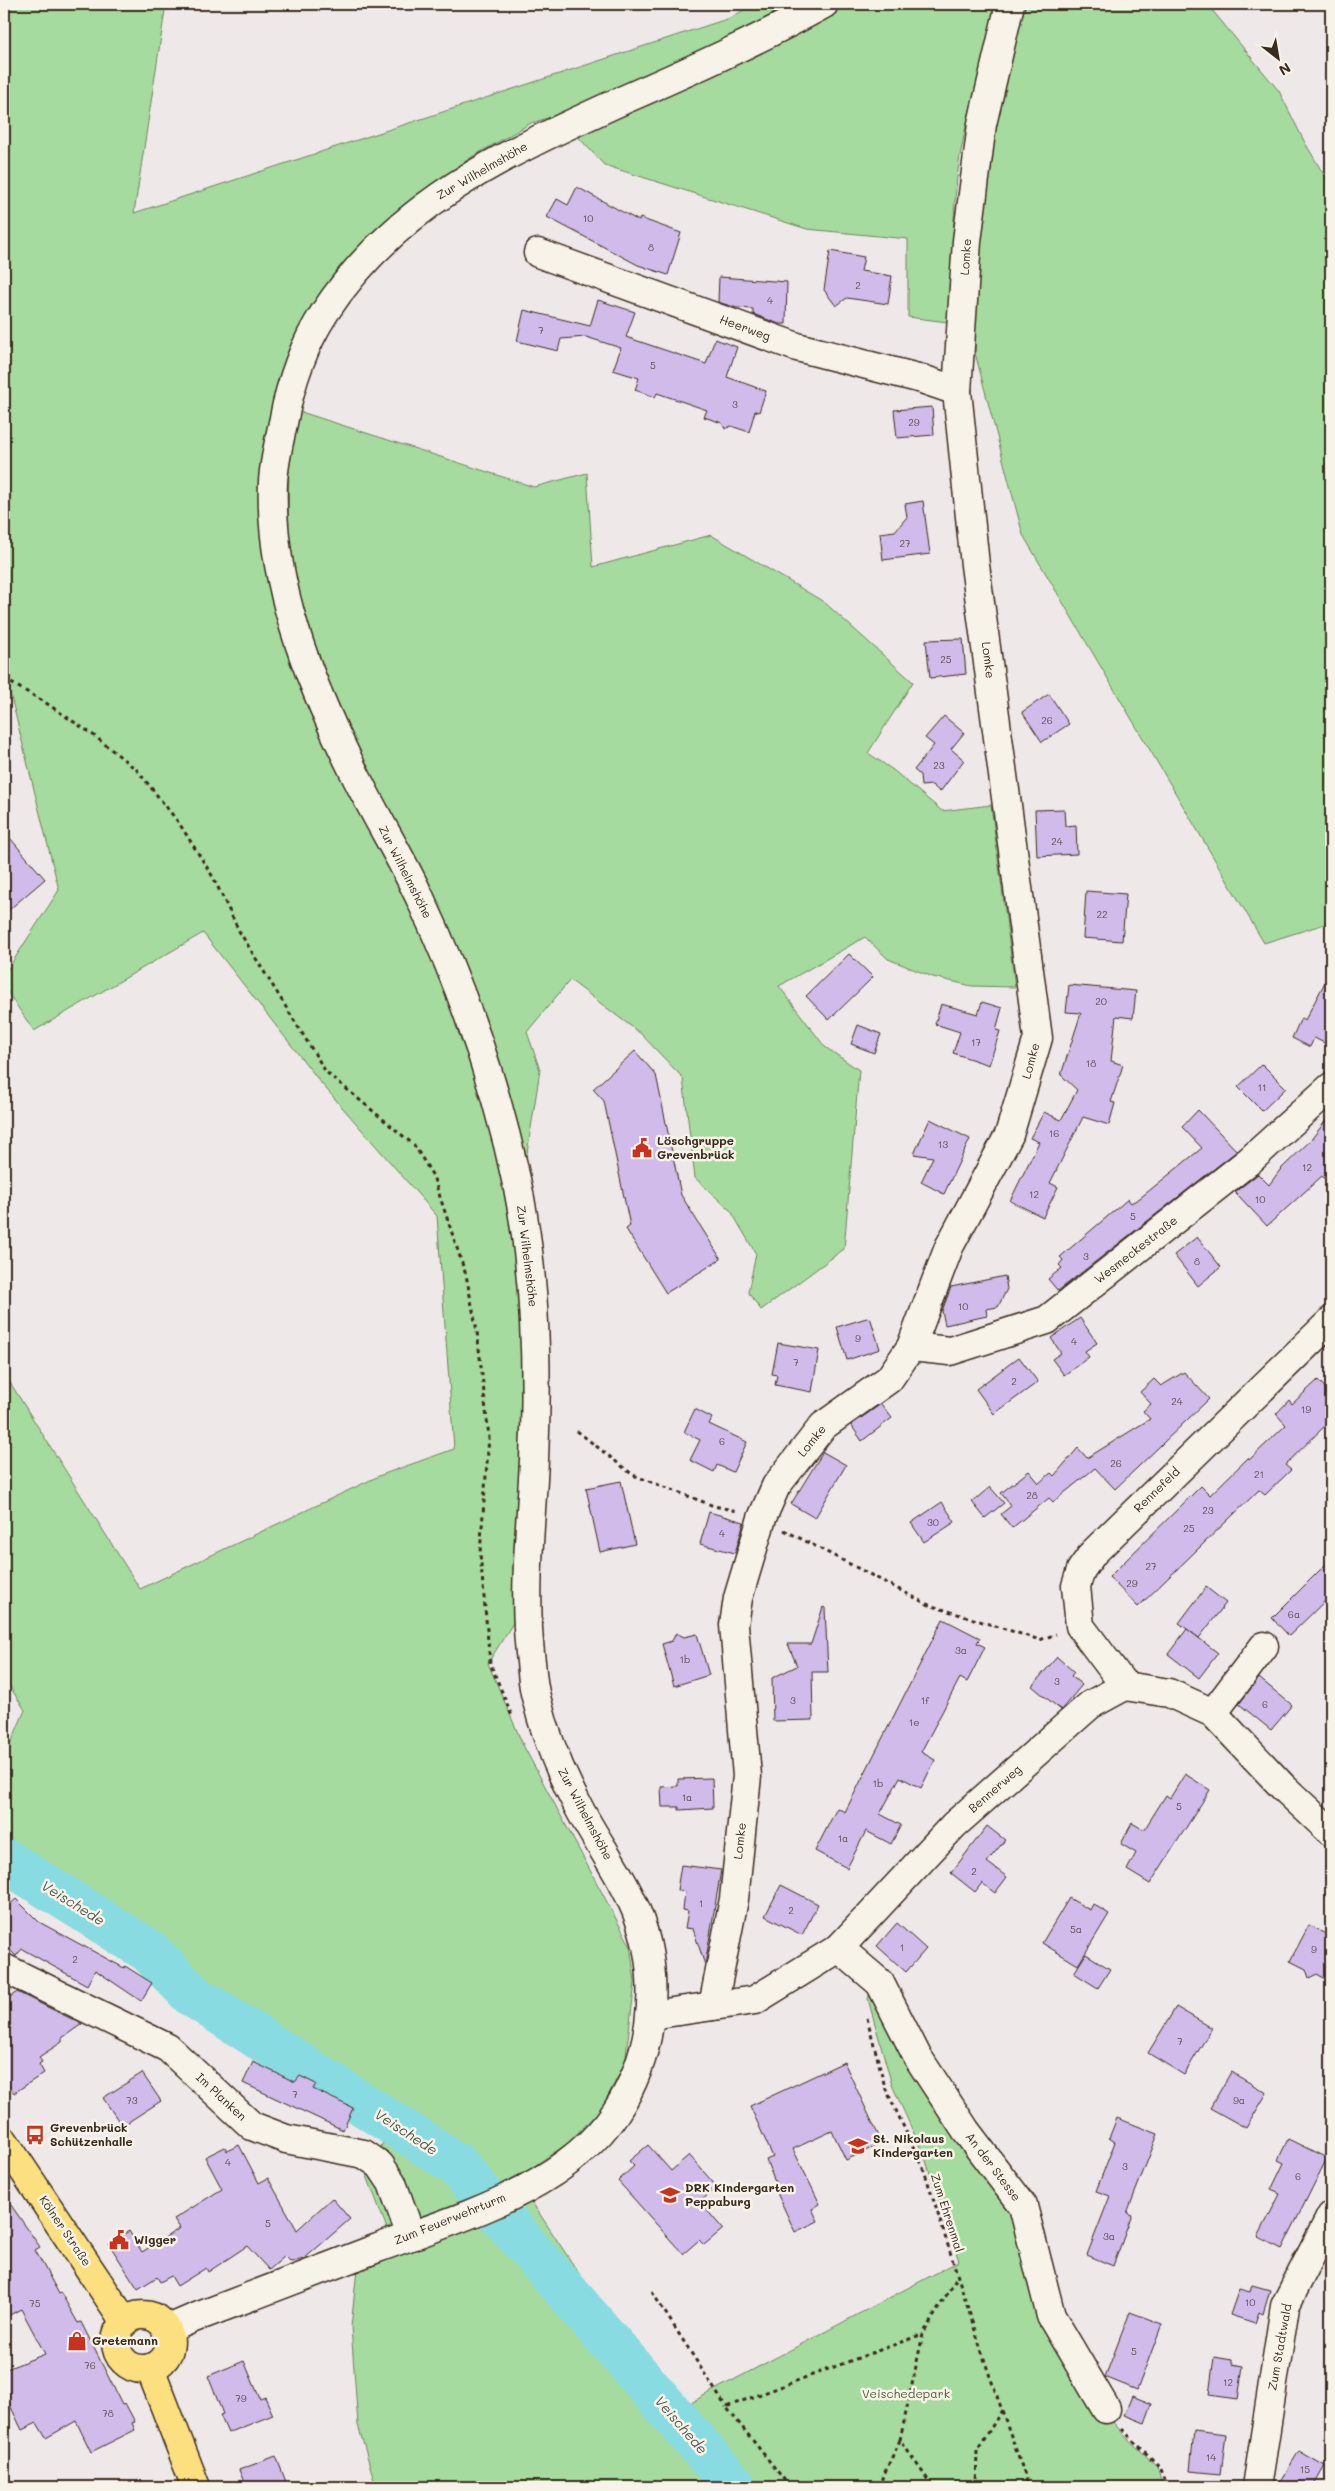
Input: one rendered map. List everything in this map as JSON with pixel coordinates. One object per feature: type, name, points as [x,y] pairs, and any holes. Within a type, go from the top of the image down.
[{"type":"main road","name":"Kölner Straße","points":[[4,2141],[125,2322]]},
{"type":"main road","points":[[148,2316],[162,2324],[166,2330],[169,2345],[167,2352],[158,2364],[150,2368],[132,2367],[119,2355],[116,2338],[125,2322],[133,2318],[148,2316]]},
{"type":"main road","points":[[150,2368],[196,2487]]},
{"type":"street","name":"Zur Wilhelmshöhe","points":[[652,2015],[651,1971],[633,1903],[579,1807],[557,1760],[535,1695],[526,1616],[536,1407],[535,1321],[529,1258],[520,1200],[503,1122],[473,1026],[448,961],[417,891],[350,765],[310,675],[278,560],[273,475],[286,404],[301,359],[323,314],[368,258],[401,224],[433,199],[499,158],[761,39],[824,4]]},
{"type":"street","name":"Lomke","points":[[713,2006],[734,1899],[747,1776],[734,1625],[738,1598],[762,1518],[776,1486],[823,1426],[889,1380],[911,1348],[950,1248],[1009,1135],[1038,1038],[976,564],[957,391],[967,242],[982,124],[1010,4]]},
{"type":"street","name":"Heerweg","points":[[538,253],[796,346],[922,379],[957,391]]},
{"type":"street","name":"Wesmeckestraße","points":[[911,1348],[950,1351],[1048,1320],[1249,1161],[1331,1087]]},
{"type":"street","name":"Rennefeld","points":[[1080,1626],[1076,1586],[1081,1570],[1093,1553],[1331,1321]]},
{"type":"street","points":[[1080,1626],[1125,1686],[1169,1693],[1213,1713],[1283,1787],[1331,1832]]},
{"type":"street","points":[[1213,1713],[1264,1646]]},
{"type":"street","name":"Bennerweg","points":[[652,2015],[755,2000],[839,1948],[954,1825],[1090,1705],[1125,1686]]},
{"type":"street","name":"An der Stesse","points":[[839,1948],[880,1983],[917,2056],[966,2131],[1023,2206],[1051,2316],[1066,2345],[1106,2409]]},
{"type":"street","name":"Im Planken","points":[[4,1968],[168,2048],[252,2126],[286,2139],[364,2154],[380,2165],[392,2183],[411,2236]]},
{"type":"street","name":"Zum Feuerwehrturm","points":[[166,2330],[450,2221],[525,2189],[554,2173],[579,2154],[614,2116],[642,2058],[652,2015]]},
{"type":"street","name":"Zum Stadtwald","points":[[1257,2487],[1285,2306],[1331,2216]]},
{"type":"path","points":[[4,679],[43,701],[92,734],[138,770],[179,824],[213,877],[239,931],[326,1072],[414,1145],[428,1168],[449,1218],[466,1275],[477,1332],[488,1428]]},
{"type":"path","points":[[577,1431],[633,1475],[714,1506],[762,1518],[929,1606],[1040,1640],[1080,1626]]},
{"type":"path","name":"Zum Ehrenmal","points":[[865,2011],[885,2087],[924,2170],[1029,2487]]},
{"type":"path","points":[[878,2487],[900,2440],[923,2334],[958,2275]]},
{"type":"path","points":[[652,2292],[726,2407],[790,2487]]},
{"type":"path","points":[[726,2407],[923,2334]]},
{"type":"path","points":[[1106,2409],[1126,2434],[1160,2467],[1168,2487]]},
{"type":"path","points":[[976,2487],[977,2451],[1002,2410]]},
{"type":"path","points":[[900,2440],[933,2487]]},
{"type":"green space","name":"Veischedepark","points":[[4,4],[166,4],[134,213],[730,18],[754,4],[1207,4],[1279,91],[1304,141],[1331,187],[1331,922],[1264,943],[1023,535],[975,353],[977,248],[998,15],[974,96],[957,178],[953,233],[955,323],[908,317],[908,239],[807,229],[604,165],[558,115],[531,123],[470,158],[408,204],[359,247],[313,307],[269,568],[453,999],[487,1101],[509,1201],[518,1265],[523,1347],[523,1443],[513,1623],[488,1663],[523,1745],[630,1945],[635,1982],[625,2063],[601,2109],[567,2144],[516,2178],[671,2413],[959,2261],[925,2158],[892,2085],[868,1999],[872,1986],[1016,2209],[1098,2405],[1126,2437],[1157,2466],[1163,2487],[376,2487],[358,2425],[351,2327],[357,2269],[396,2252],[367,2176],[397,2113],[4,1871],[4,1759],[25,1710],[4,1678],[4,1373],[140,1589],[381,1475],[454,1449],[437,1216],[321,1083],[203,933],[34,1031],[4,987],[4,975],[59,890],[10,693],[4,690]]},
{"type":"green space","points":[[298,411],[534,487],[587,473],[593,567],[711,535],[824,602],[913,682],[868,753],[893,770],[942,811],[991,805],[1015,987],[972,986],[933,977],[888,959],[865,937],[779,986],[825,1047],[859,1070],[844,1249],[761,1310],[748,1292],[756,1254],[731,1211],[695,1178],[683,1078],[641,1034],[570,980],[527,1032],[540,1070],[526,1160],[503,1073],[477,998],[447,924],[392,823],[344,723],[299,607],[288,528],[289,463]]},
{"type":"building","points":[[577,187],[639,221],[640,218],[681,233],[668,275],[638,265],[547,217],[557,199],[568,205]]},
{"type":"building","points":[[830,251],[864,257],[861,271],[892,276],[888,304],[847,298],[836,306],[824,290]]},
{"type":"building","points":[[719,277],[787,282],[786,324],[779,324],[753,314],[753,309],[737,308],[718,302]]},
{"type":"building","points":[[598,300],[635,312],[626,337],[706,364],[715,339],[737,347],[727,377],[766,391],[759,412],[755,411],[749,432],[731,426],[725,429],[722,423],[704,417],[707,410],[657,393],[655,397],[635,390],[639,378],[613,370],[621,348],[586,337],[561,339],[558,351],[517,341],[524,310],[590,326]]},
{"type":"building","points":[[932,407],[934,435],[897,438],[894,410]]},
{"type":"building","points":[[923,501],[930,554],[883,560],[880,533],[895,531],[907,517],[905,504]]},
{"type":"building","points":[[963,639],[966,674],[930,678],[926,640]]},
{"type":"building","points":[[1049,694],[1069,724],[1042,742],[1022,712]]},
{"type":"building","points":[[944,716],[964,733],[951,749],[964,760],[940,792],[932,785],[921,786],[920,775],[914,770],[934,745],[925,738]]},
{"type":"building","points":[[1064,809],[1065,826],[1076,825],[1077,854],[1037,856],[1035,810]]},
{"type":"building","points":[[4,831],[45,879],[4,914]]},
{"type":"building","points":[[1086,891],[1126,894],[1122,941],[1083,938]]},
{"type":"building","points":[[849,954],[873,977],[829,1020],[806,996]]},
{"type":"building","points":[[1331,971],[1331,1046],[1314,1038],[1310,1047],[1292,1038],[1301,1018],[1305,1020]]},
{"type":"building","points":[[1069,985],[1136,991],[1133,1018],[1116,1016],[1111,1061],[1123,1065],[1111,1102],[1115,1103],[1109,1125],[1083,1117],[1050,1183],[1058,1187],[1043,1217],[1010,1201],[1039,1142],[1030,1138],[1044,1112],[1061,1120],[1077,1090],[1061,1075],[1081,1013],[1066,1012]]},
{"type":"building","points":[[982,1002],[1002,1008],[996,1030],[1000,1031],[989,1065],[953,1053],[960,1032],[935,1024],[941,1004],[978,1014]]},
{"type":"building","points":[[858,1025],[881,1034],[874,1053],[851,1044]]},
{"type":"building","name":"Löschgruppe Grevenbrück","points":[[635,1051],[656,1075],[681,1195],[721,1259],[666,1293],[626,1229],[630,1226],[604,1101],[593,1089]]},
{"type":"building","points":[[1262,1064],[1286,1088],[1262,1111],[1238,1087]]},
{"type":"building","points":[[1198,1110],[1237,1151],[1058,1291],[1048,1279],[1062,1268],[1059,1265],[1063,1260],[1060,1257],[1128,1199],[1131,1203],[1140,1198],[1202,1148],[1182,1127]]},
{"type":"building","points":[[1331,1114],[1331,1186],[1322,1176],[1267,1226],[1235,1192],[1258,1174],[1269,1185],[1280,1170],[1310,1141]]},
{"type":"building","points":[[930,1119],[970,1139],[944,1194],[921,1182],[933,1157],[914,1154]]},
{"type":"building","points":[[1197,1237],[1221,1267],[1198,1286],[1174,1255]]},
{"type":"building","points":[[1005,1276],[1007,1289],[998,1307],[986,1309],[987,1316],[945,1325],[942,1311],[951,1287]]},
{"type":"building","points":[[870,1317],[880,1349],[847,1360],[837,1327]]},
{"type":"building","points":[[1080,1318],[1097,1343],[1085,1351],[1089,1357],[1064,1375],[1052,1359],[1061,1353],[1051,1338]]},
{"type":"building","points":[[778,1343],[819,1350],[812,1392],[775,1385],[777,1375],[772,1374]]},
{"type":"building","points":[[1019,1357],[1038,1382],[994,1414],[976,1389]]},
{"type":"building","points":[[1184,1372],[1209,1399],[1115,1489],[1095,1468],[1053,1502],[1049,1498],[1012,1528],[1001,1514],[1011,1506],[1001,1493],[1029,1471],[1039,1483],[1051,1473],[1054,1476],[1078,1448],[1087,1458],[1150,1419],[1143,1411],[1151,1404],[1140,1392],[1154,1379],[1161,1386]]},
{"type":"building","points":[[1318,1380],[1331,1394],[1331,1420],[1285,1465],[1291,1470],[1265,1495],[1259,1490],[1138,1607],[1109,1577],[1201,1486],[1210,1495],[1248,1458],[1249,1460],[1286,1425],[1276,1414],[1289,1400],[1292,1404]]},
{"type":"building","points":[[881,1404],[892,1418],[862,1441],[851,1425]]},
{"type":"building","points":[[695,1409],[712,1418],[709,1424],[747,1442],[733,1472],[717,1465],[714,1472],[690,1460],[700,1440],[684,1432]]},
{"type":"building","points":[[823,1452],[846,1465],[815,1518],[791,1504]]},
{"type":"building","points":[[621,1481],[635,1544],[600,1552],[586,1488]]},
{"type":"building","points":[[990,1487],[1004,1503],[985,1518],[972,1502]]},
{"type":"building","points":[[942,1502],[955,1522],[924,1542],[911,1523]]},
{"type":"building","points":[[709,1512],[744,1522],[735,1553],[700,1544]]},
{"type":"building","points":[[1331,1559],[1331,1595],[1289,1636],[1272,1618]]},
{"type":"building","points":[[1206,1587],[1226,1603],[1199,1638],[1179,1623]]},
{"type":"building","points":[[823,1607],[825,1608],[828,1672],[812,1672],[813,1720],[773,1721],[772,1678],[797,1666],[788,1644],[811,1644]]},
{"type":"building","points":[[943,1619],[980,1638],[977,1643],[985,1647],[967,1682],[960,1678],[921,1752],[935,1760],[921,1788],[900,1777],[880,1814],[901,1825],[891,1844],[866,1831],[847,1868],[815,1851],[837,1808],[845,1812]]},
{"type":"building","points":[[1187,1629],[1218,1653],[1199,1678],[1168,1654]]},
{"type":"building","points":[[676,1633],[684,1637],[697,1634],[709,1675],[674,1686],[662,1644],[672,1641]]},
{"type":"building","points":[[1057,1657],[1074,1672],[1071,1676],[1082,1685],[1061,1710],[1032,1686]]},
{"type":"building","points":[[1259,1678],[1292,1705],[1271,1730],[1239,1704]]},
{"type":"building","points":[[1185,1774],[1210,1790],[1150,1884],[1127,1870],[1136,1853],[1121,1844],[1132,1823],[1144,1830],[1166,1795],[1170,1798]]},
{"type":"building","points":[[712,1778],[713,1808],[679,1810],[679,1807],[662,1807],[661,1787],[678,1786],[678,1779]]},
{"type":"building","points":[[987,1826],[1005,1840],[987,1862],[1007,1877],[995,1893],[982,1883],[975,1892],[951,1873]]},
{"type":"building","points":[[681,1865],[721,1870],[705,1965],[693,1929],[685,1928],[688,1911],[683,1910],[685,1891],[677,1890]]},
{"type":"building","points":[[781,1885],[818,1904],[802,1935],[765,1916]]},
{"type":"building","points":[[1069,1898],[1090,1910],[1093,1904],[1109,1914],[1078,1965],[1042,1943]]},
{"type":"building","points":[[16,1899],[39,1922],[124,1968],[125,1966],[152,1983],[141,2001],[95,1970],[87,1985],[22,1949],[16,1956],[4,1944],[4,1910]]},
{"type":"building","points":[[897,1923],[926,1949],[906,1972],[877,1946]]},
{"type":"building","points":[[1309,1925],[1331,1937],[1331,1982],[1317,1974],[1309,1978],[1306,1969],[1290,1961]]},
{"type":"building","points":[[1086,1954],[1110,1969],[1098,1988],[1074,1973]]},
{"type":"building","points":[[17,1992],[82,2024],[62,2038],[62,2042],[39,2057],[42,2062],[39,2064],[44,2073],[14,2093],[4,2078],[4,2001]]},
{"type":"building","points":[[1176,2007],[1212,2028],[1184,2075],[1148,2053]]},
{"type":"building","points":[[253,2062],[295,2082],[300,2076],[316,2084],[313,2089],[353,2108],[343,2130],[243,2083]]},
{"type":"building","name":"St. Nikolaus Kindergarten","points":[[844,2062],[882,2143],[846,2160],[832,2131],[793,2149],[820,2204],[812,2209],[818,2221],[795,2232],[777,2193],[779,2192],[766,2160],[773,2157],[750,2106]]},
{"type":"building","points":[[1231,2072],[1267,2093],[1246,2128],[1210,2108]]},
{"type":"building","points":[[142,2073],[161,2101],[122,2126],[103,2098]]},
{"type":"building","points":[[1117,2118],[1158,2134],[1127,2213],[1132,2215],[1113,2266],[1087,2255],[1110,2196],[1096,2191],[1115,2142],[1109,2138]]},
{"type":"building","points":[[1288,2139],[1327,2158],[1282,2249],[1258,2237],[1280,2194],[1271,2190],[1284,2163],[1278,2160]]},
{"type":"building","points":[[239,2145],[259,2183],[268,2178],[297,2230],[332,2198],[350,2219],[304,2259],[291,2262],[285,2256],[269,2270],[247,2246],[208,2272],[206,2268],[177,2286],[171,2276],[160,2282],[157,2277],[138,2289],[109,2244],[129,2231],[142,2252],[180,2228],[174,2219],[222,2189],[205,2157],[225,2147],[227,2151]]},
{"type":"building","name":"DRK Kindergarten Peppaburg","points":[[648,2145],[671,2171],[689,2155],[717,2187],[700,2202],[723,2229],[704,2245],[699,2240],[683,2254],[618,2181],[634,2166],[629,2161]]},
{"type":"building","points":[[4,2195],[40,2247],[35,2250],[59,2294],[61,2293],[78,2323],[81,2322],[122,2404],[125,2403],[135,2422],[132,2423],[135,2430],[91,2452],[76,2421],[46,2438],[37,2423],[22,2430],[4,2393],[4,2370],[45,2354],[21,2309],[4,2318]]},
{"type":"building","points":[[1252,2285],[1270,2290],[1263,2314],[1259,2312],[1255,2323],[1230,2315],[1239,2289],[1250,2292]]},
{"type":"building","points":[[1130,2312],[1162,2324],[1137,2390],[1105,2377]]},
{"type":"building","points":[[1214,2357],[1232,2360],[1232,2364],[1243,2366],[1238,2399],[1209,2395]]},
{"type":"building","points":[[244,2361],[260,2399],[265,2397],[273,2415],[228,2433],[220,2415],[223,2414],[208,2376]]},
{"type":"building","points":[[1132,2396],[1152,2404],[1145,2423],[1124,2415]]},
{"type":"building","points":[[1194,2430],[1226,2434],[1221,2474],[1190,2471]]},
{"type":"building","points":[[1299,2451],[1325,2466],[1313,2487],[1277,2487]]},
{"type":"building","points":[[276,2456],[288,2487],[246,2487],[239,2470]]},
{"type":"waterway","name":"Veischede","points":[[4,1860],[149,1951],[192,1995],[456,2164],[735,2487]]},
{"type":"place","name":"Löschgruppe Grevenbrück","points":[[642,1148]]},
{"type":"place","name":"Grevenbrück Schützenhalle","points":[[35,2135]]},
{"type":"place","name":"St. Nikolaus Kindergarten","points":[[858,2146]]},
{"type":"place","name":"DRK Kindergarten Peppaburg","points":[[670,2195]]},
{"type":"place","name":"Wigger","points":[[119,2240]]},
{"type":"place","name":"Gretemann","points":[[77,2341]]}]
